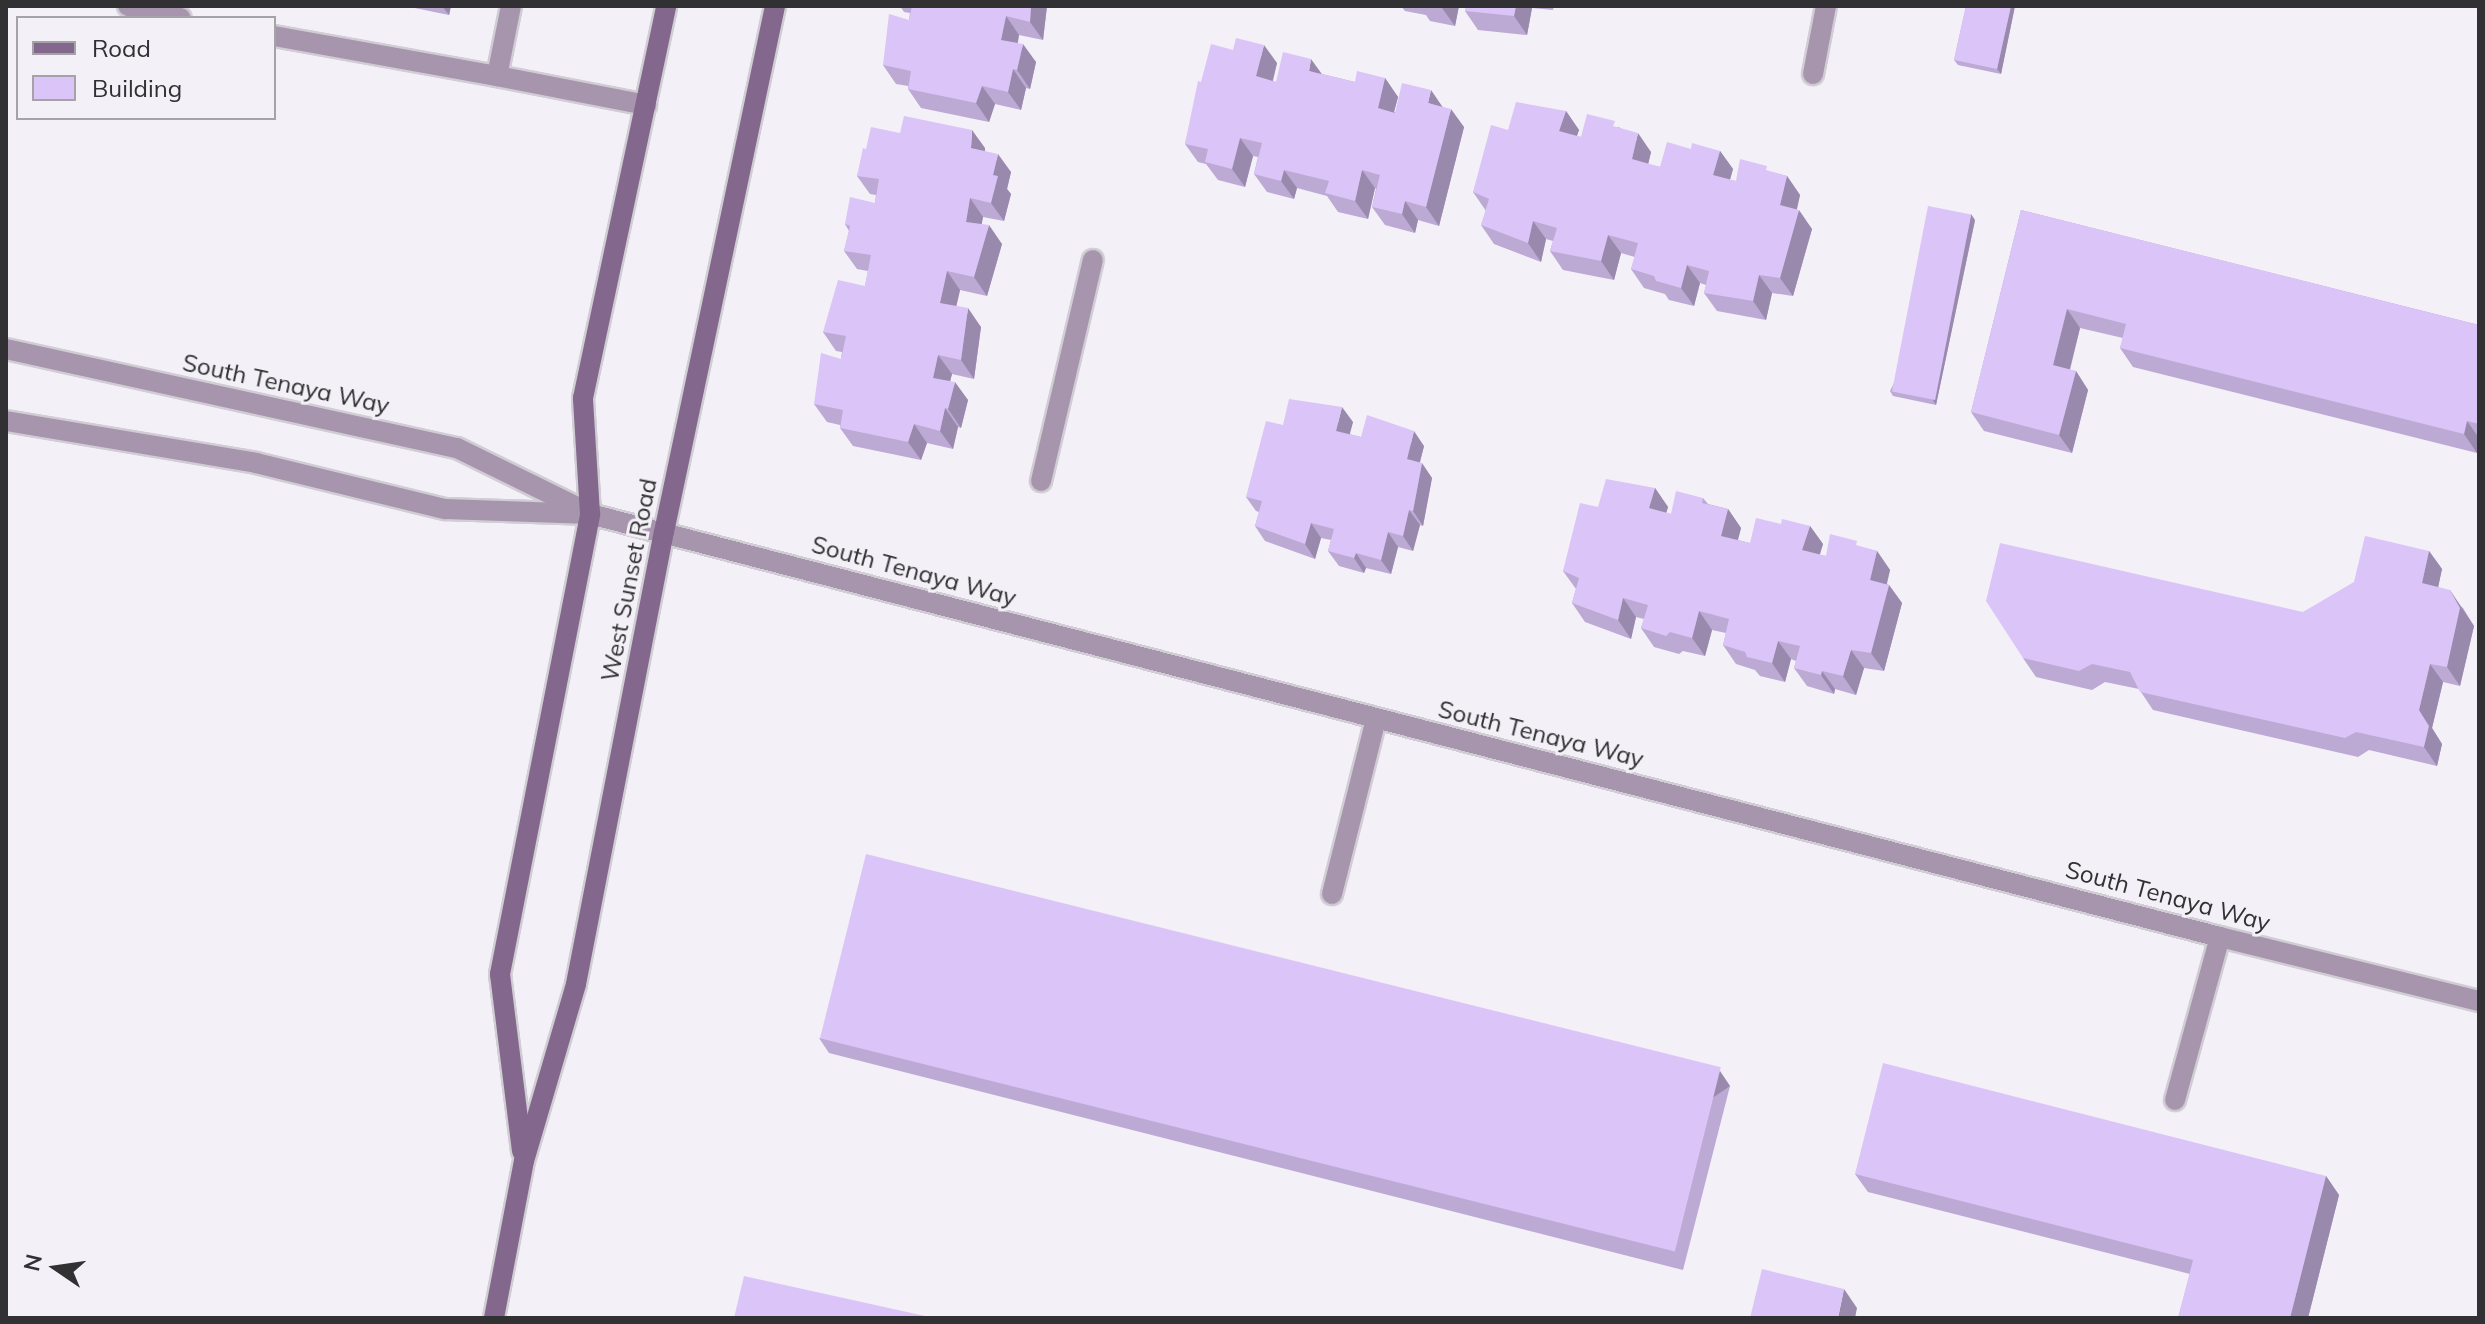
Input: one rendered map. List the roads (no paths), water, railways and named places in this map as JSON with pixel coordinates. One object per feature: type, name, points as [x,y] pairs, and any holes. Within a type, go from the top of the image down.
[{"type":"main road","name":"West Sunset Road","points":[[524,1161],[500,974],[590,514],[583,398],[666,6]]},
{"type":"main road","name":"West Sunset Road","points":[[494,1318],[524,1161],[576,984],[664,532],[775,6]]},
{"type":"street","points":[[128,6],[172,16]]},
{"type":"street","points":[[497,76],[511,6]]},
{"type":"street","points":[[1813,74],[1826,6]]},
{"type":"street","points":[[276,36],[646,105]]},
{"type":"street","points":[[1041,481],[1093,260]]},
{"type":"street","name":"South Tenaya Way","points":[[6,349],[457,448],[590,514]]},
{"type":"street","name":"South Tenaya Way","points":[[6,421],[256,463],[445,509],[590,514],[2220,937],[2479,1001]]},
{"type":"street","points":[[1332,894],[1376,719]]},
{"type":"street","points":[[2175,1100],[2220,937]]}]
